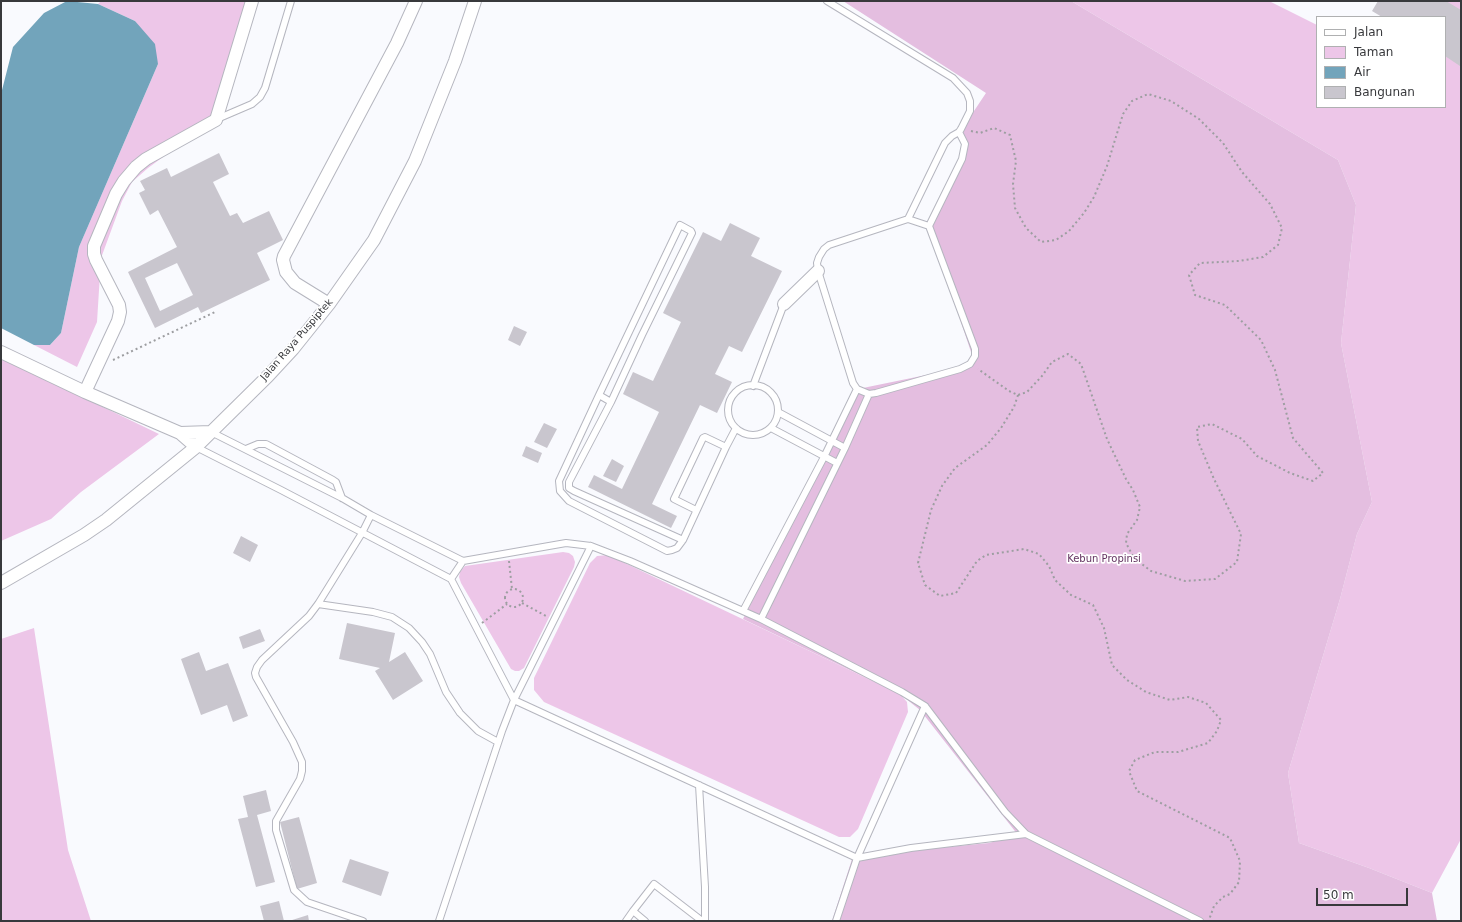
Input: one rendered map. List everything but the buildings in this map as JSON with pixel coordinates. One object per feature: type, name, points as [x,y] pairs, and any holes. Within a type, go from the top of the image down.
[{"type":"street","points":[[85,392],[118,321],[120,312],[119,305],[96,260],[94,246],[116,194],[124,181],[136,167],[146,159],[216,120],[252,1]]},
{"type":"street","points":[[329,304],[295,283],[286,272],[283,260],[284,256],[397,43],[416,1]]},
{"type":"street","name":"Jalan Raya Puspiptek","points":[[1,583],[84,535],[106,520],[196,447],[268,376],[329,304],[374,240],[415,161],[455,61],[475,1]]},
{"type":"street","points":[[784,304],[818,271]]},
{"type":"street","points":[[1,352],[85,392],[180,433],[196,447]]},
{"type":"street","points":[[180,433],[211,432]]},
{"type":"lane","points":[[216,120],[252,104],[260,97],[265,88],[292,1]]},
{"type":"lane","points":[[827,1],[953,78],[967,93],[970,101],[970,111],[960,130],[945,143],[908,219]]},
{"type":"lane","points":[[929,226],[908,219],[829,245],[824,249],[819,257],[817,263],[818,271],[853,383],[857,389],[870,394],[876,393],[960,369],[970,364],[975,359],[975,349],[929,226],[962,159],[965,144],[960,130]]},
{"type":"lane","points":[[683,540],[569,488],[569,482],[611,402],[692,233],[691,231],[679,226],[559,481],[560,491],[569,501],[667,551],[672,550],[677,548],[683,540],[736,428]]},
{"type":"lane","points":[[667,254],[678,260]]},
{"type":"lane","points":[[648,293],[660,299]]},
{"type":"lane","points":[[753,386],[784,304]]},
{"type":"lane","points":[[630,330],[642,335]]},
{"type":"lane","points":[[616,360],[628,366]]},
{"type":"lane","points":[[753,386],[764,388],[770,392],[778,405],[778,412],[776,421],[771,428],[764,433],[750,435],[736,428],[729,416],[730,403],[738,391],[743,388],[753,386]]},
{"type":"lane","points":[[743,611],[824,457],[857,389]]},
{"type":"lane","points":[[761,619],[870,394]]},
{"type":"lane","points":[[599,395],[611,402]]},
{"type":"lane","points":[[778,412],[845,448]]},
{"type":"lane","points":[[771,428],[837,464]]},
{"type":"lane","points":[[211,432],[463,561],[566,543],[591,546],[630,561],[761,619],[902,692],[925,706],[1005,812],[1026,834],[1200,921]]},
{"type":"lane","points":[[696,510],[674,499],[705,437],[726,447]]},
{"type":"lane","points":[[246,449],[258,444],[266,444],[336,482],[342,498]]},
{"type":"lane","points":[[196,447],[451,579],[514,700],[857,858],[912,848],[1026,834]]},
{"type":"lane","points":[[569,501],[574,491]]},
{"type":"lane","points":[[363,921],[307,902],[294,890],[276,830],[276,821],[300,779],[302,766],[300,755],[256,677],[255,671],[262,660],[309,616],[318,604],[362,533],[371,515]]},
{"type":"lane","points":[[439,921],[498,742],[514,700],[591,546]]},
{"type":"lane","points":[[451,579],[463,561]]},
{"type":"lane","points":[[318,604],[373,612],[392,617],[409,628],[422,642],[430,654],[446,692],[460,714],[478,730],[498,742]]},
{"type":"lane","points":[[836,921],[857,858],[925,706]]},
{"type":"lane","points":[[699,785],[705,887],[705,921]]},
{"type":"lane","points":[[626,921],[654,884],[702,921]]},
{"type":"lane","points":[[633,911],[645,921]]},
{"type":"path","points":[[960,130],[980,133],[994,128],[1010,135],[1016,161],[1013,184],[1015,208],[1026,228],[1041,242],[1056,240],[1069,231],[1084,214],[1094,198],[1107,166],[1123,114],[1132,101],[1148,94],[1170,102],[1199,119],[1224,143],[1242,172],[1270,204],[1282,228],[1278,245],[1263,256],[1239,261],[1200,264],[1189,275],[1195,295],[1225,305],[1260,340],[1275,370],[1293,438],[1323,473],[1313,481],[1290,473],[1256,456],[1242,439],[1212,424],[1197,426],[1198,440],[1214,479],[1241,534],[1237,562],[1215,579],[1184,581],[1151,571],[1134,558],[1126,543],[1128,534],[1137,520],[1140,507],[1107,439],[1081,364],[1068,354],[1052,362],[1028,392],[1018,395],[1009,391],[970,364]]},
{"type":"path","points":[[99,362],[108,362],[124,356],[215,312]]},
{"type":"path","points":[[1018,395],[1014,407],[1001,428],[987,445],[955,468],[942,486],[931,510],[918,564],[925,585],[940,596],[956,593],[977,561],[986,555],[1024,549],[1039,554],[1049,566],[1055,580],[1071,595],[1093,605],[1104,628],[1112,665],[1127,680],[1146,692],[1170,700],[1188,697],[1206,703],[1221,720],[1208,743],[1178,752],[1155,752],[1135,760],[1128,770],[1137,791],[1230,838],[1240,861],[1239,882],[1230,894],[1222,896],[1214,906],[1209,921]]},
{"type":"path","points":[[508,552],[512,589]]},
{"type":"path","points":[[512,589],[521,593],[523,598],[522,603],[515,608],[507,604],[505,600],[505,595],[512,589]]},
{"type":"path","points":[[522,603],[554,620]]},
{"type":"path","points":[[476,628],[507,604]]},
{"type":"green space","points":[[101,1],[253,1],[219,116],[148,168],[132,182],[122,201],[101,258],[97,322],[77,367],[34,345],[50,345],[61,333],[79,247],[158,64],[135,21],[98,4]]},
{"type":"green space","name":"Kebun Propinsi","points":[[843,1],[1071,1],[1338,160],[1356,205],[1341,343],[1372,502],[1357,534],[1340,599],[1288,773],[1299,843],[1369,868],[1432,893],[1437,921],[832,921],[853,856],[989,843],[1018,835],[920,710],[900,694],[743,619],[858,389],[965,367],[973,358],[929,226],[962,159],[965,144],[962,129],[986,93]]},
{"type":"green space","points":[[1071,1],[1269,1],[1316,24],[1316,108],[1446,108],[1446,16],[1400,1],[1461,1],[1461,839],[1432,893],[1369,868],[1299,843],[1288,773],[1340,599],[1357,534],[1372,502],[1341,343],[1356,205],[1338,160]]},
{"type":"green space","points":[[1,355],[51,382],[159,434],[81,492],[51,519],[1,541]]},
{"type":"green space","points":[[563,552],[569,553],[573,556],[575,562],[574,567],[524,668],[519,671],[515,671],[511,669],[461,583],[459,577],[460,572],[465,566]]},
{"type":"green space","points":[[608,555],[900,694],[907,702],[908,712],[858,829],[850,837],[839,837],[544,702],[534,690],[534,678],[590,563],[597,556]]},
{"type":"green space","points":[[34,628],[68,850],[91,921],[1,921],[1,639]]},
{"type":"water","points":[[67,1],[98,4],[135,21],[155,44],[158,64],[79,247],[61,333],[50,345],[34,345],[1,328],[1,94],[13,47],[44,13]]}]
